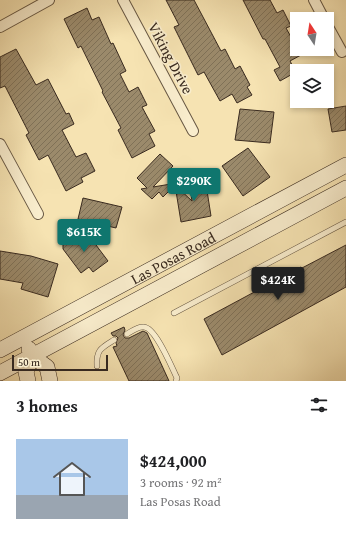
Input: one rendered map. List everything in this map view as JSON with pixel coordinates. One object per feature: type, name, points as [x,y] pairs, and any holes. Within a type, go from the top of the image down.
[{"type":"main road","name":"Las Posas Road","points":[[0,350],[346,165]]},
{"type":"main road","name":"Las Posas Road","points":[[0,373],[346,188]]},
{"type":"main road","points":[[24,337],[32,356],[48,367],[50,381]]},
{"type":"main road","points":[[28,381],[26,372],[32,356]]},
{"type":"street","points":[[0,27],[49,0]]},
{"type":"street","name":"Viking Drive","points":[[123,0],[194,131]]},
{"type":"street","points":[[314,0],[320,12]]},
{"type":"street","points":[[334,38],[342,52]]},
{"type":"street","points":[[0,144],[38,214]]},
{"type":"lane","points":[[174,313],[346,222]]},
{"type":"lane","points":[[127,334],[141,327],[146,327],[150,330],[164,352],[177,378],[176,381]]},
{"type":"lane","points":[[97,366],[96,357],[101,348],[114,340]]},
{"type":"building","points":[[166,0],[194,0],[221,51],[225,49],[235,69],[240,66],[250,85],[247,87],[252,95],[237,103],[232,94],[220,101],[204,72],[198,75],[174,27],[179,25]]},
{"type":"building","points":[[243,0],[270,0],[277,13],[283,10],[290,24],[290,26],[286,28],[290,35],[290,56],[299,56],[290,61],[292,64],[290,64],[290,75],[280,81],[274,70],[280,67],[265,39],[263,39]]},
{"type":"building","points":[[87,8],[92,20],[99,17],[111,44],[113,43],[126,71],[120,74],[129,92],[138,87],[147,105],[142,107],[155,131],[149,134],[155,146],[132,158],[118,130],[121,128],[102,92],[103,91],[81,46],[78,48],[64,19]]},
{"type":"building","points":[[16,49],[36,85],[48,79],[66,114],[69,113],[74,124],[62,130],[76,157],[86,153],[95,171],[81,178],[83,182],[66,191],[48,155],[39,160],[26,135],[29,133],[5,86],[0,88],[0,57]]},
{"type":"building","points":[[346,106],[346,130],[332,132],[328,109]]},
{"type":"building","points":[[240,109],[274,112],[270,143],[235,140]]},
{"type":"building","points":[[248,148],[270,177],[243,196],[222,166]]},
{"type":"building","points":[[160,154],[173,166],[153,187],[177,183],[163,197],[159,192],[152,199],[141,189],[147,188],[137,178]]},
{"type":"building","points":[[205,178],[211,216],[181,222],[175,185],[192,201],[189,181]]},
{"type":"building","points":[[83,198],[122,207],[116,228],[78,219]]},
{"type":"building","points":[[84,229],[108,261],[93,272],[89,267],[81,273],[63,249],[63,245]]},
{"type":"building","points":[[346,245],[346,287],[222,355],[204,319],[301,267],[302,268]]},
{"type":"building","points":[[0,251],[31,256],[58,264],[48,297],[21,289],[23,283],[0,279]]},
{"type":"building","points":[[124,327],[125,330],[123,335],[125,338],[129,338],[143,331],[147,333],[169,381],[129,381],[113,347],[117,346],[116,343],[118,338],[113,336],[111,333]]}]
